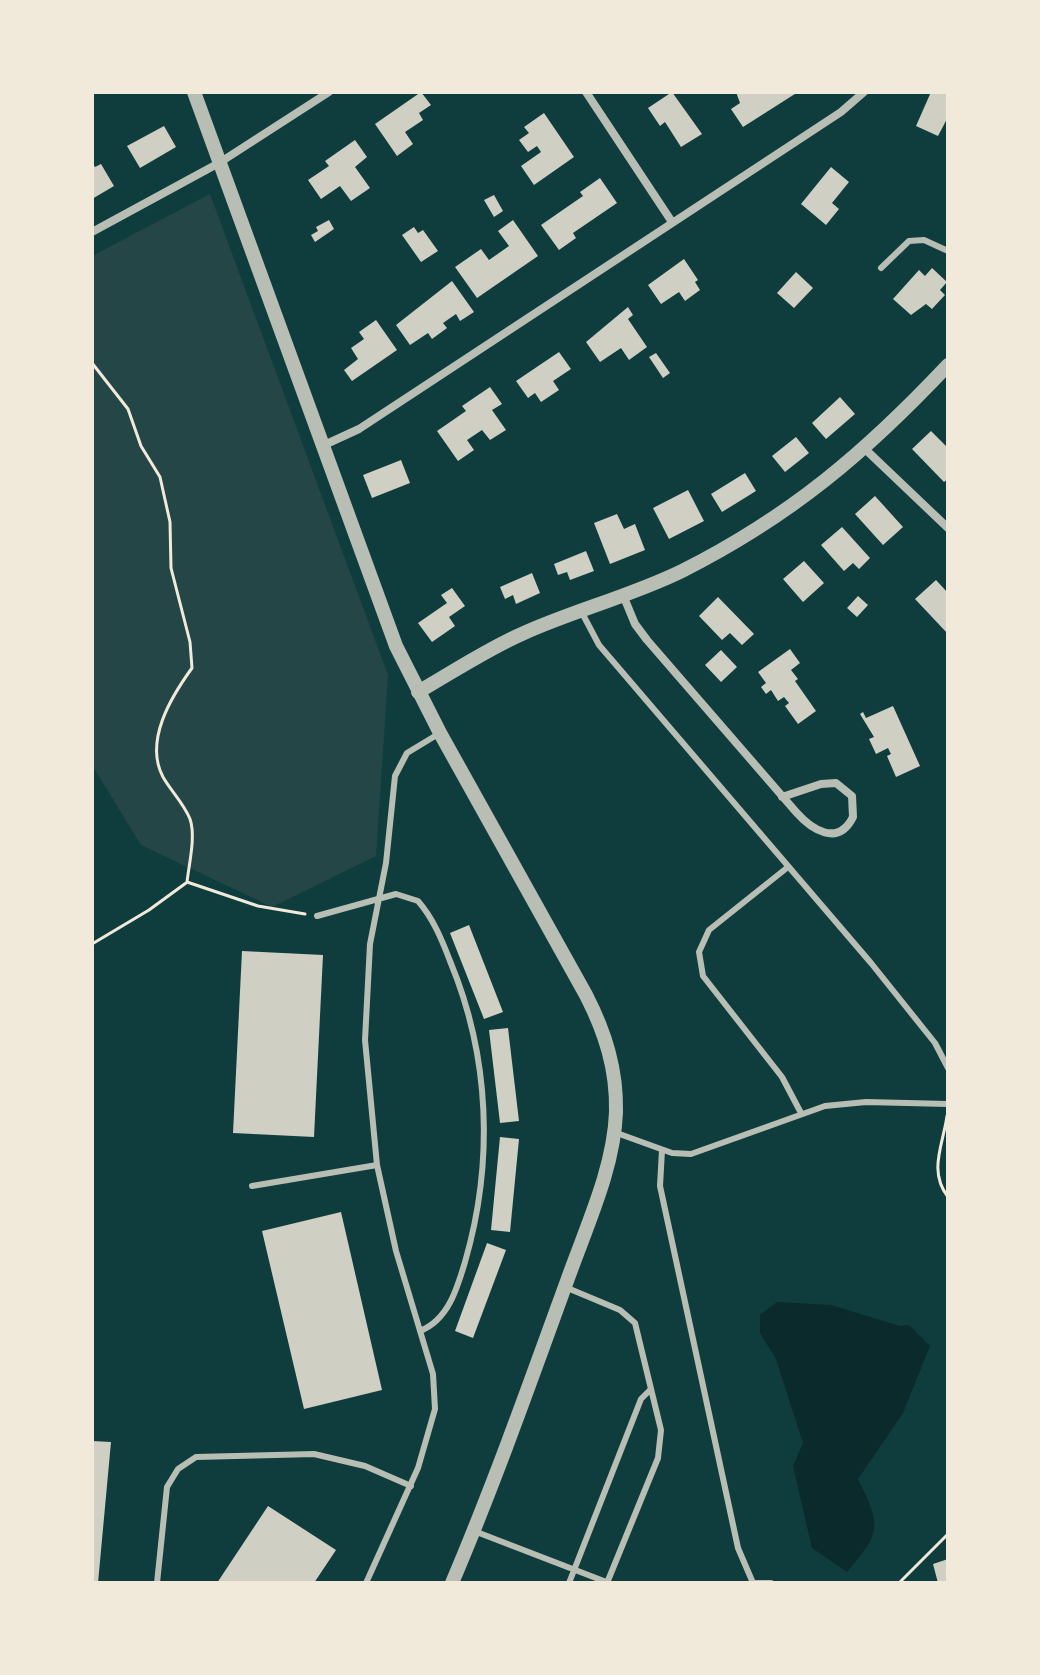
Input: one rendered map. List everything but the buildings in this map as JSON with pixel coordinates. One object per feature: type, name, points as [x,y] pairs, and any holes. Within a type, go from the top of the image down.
[{"type":"street","points":[[194,92],[379,606],[418,692],[603,1030],[615,1086],[614,1132],[597,1196],[452,1583]]},
{"type":"street","points":[[92,232],[219,163],[329,92]]},
{"type":"street","points":[[586,92],[672,222]]},
{"type":"street","points":[[322,446],[359,429],[841,112],[864,92]]},
{"type":"street","points":[[418,692],[510,639],[679,572],[774,518],[819,488],[865,449],[948,365]]},
{"type":"street","points":[[865,449],[948,528]]},
{"type":"street","points":[[623,595],[641,633],[782,797],[817,832],[838,833],[849,824],[854,812],[854,801],[844,787],[826,783],[782,797]]},
{"type":"lane","points":[[881,268],[909,241],[924,240],[948,251]]},
{"type":"lane","points":[[580,611],[599,645],[935,1043],[948,1068]]},
{"type":"lane","points":[[366,1583],[411,1486],[435,1409],[433,1374],[396,1251],[377,1165],[365,1031],[370,944],[397,768],[407,753],[440,733]]},
{"type":"lane","points":[[788,867],[709,930],[701,944],[699,959],[709,985],[782,1077],[801,1113]]},
{"type":"lane","points":[[317,916],[336,913],[378,898],[404,895],[418,901],[429,915],[463,995],[476,1042],[481,1079],[483,1160],[469,1246],[449,1305],[433,1325],[420,1331]]},
{"type":"lane","points":[[614,1132],[682,1155],[701,1152],[801,1113],[866,1102],[948,1104]]},
{"type":"lane","points":[[662,1150],[660,1186],[738,1548],[753,1583],[771,1583]]},
{"type":"lane","points":[[252,1186],[377,1165]]},
{"type":"lane","points":[[474,1530],[608,1583],[659,1452],[661,1430],[638,1330],[631,1317],[565,1287]]},
{"type":"lane","points":[[569,1583],[641,1399],[651,1389]]},
{"type":"lane","points":[[157,1583],[167,1487],[178,1469],[196,1457],[314,1454],[365,1466],[411,1486]]},
{"type":"path","points":[[92,363],[128,409],[141,446],[160,477],[170,522],[171,568],[190,642],[192,668],[179,685],[159,727],[155,754],[162,774],[190,819],[187,882]]},
{"type":"path","points":[[187,882],[258,906],[317,916]]},
{"type":"path","points":[[92,944],[149,910],[187,882]]},
{"type":"path","points":[[948,1104],[936,1169],[939,1185],[948,1197]]},
{"type":"path","points":[[899,1583],[948,1534]]},
{"type":"shaded area","points":[[210,194],[388,675],[376,856],[272,907],[141,845],[92,765],[92,256]]},
{"type":"shaded area","points":[[777,1302],[831,1305],[900,1326],[909,1325],[930,1346],[903,1413],[858,1479],[871,1508],[874,1528],[867,1547],[847,1572],[812,1548],[793,1466],[803,1443],[776,1359],[760,1333],[760,1315]]}]
